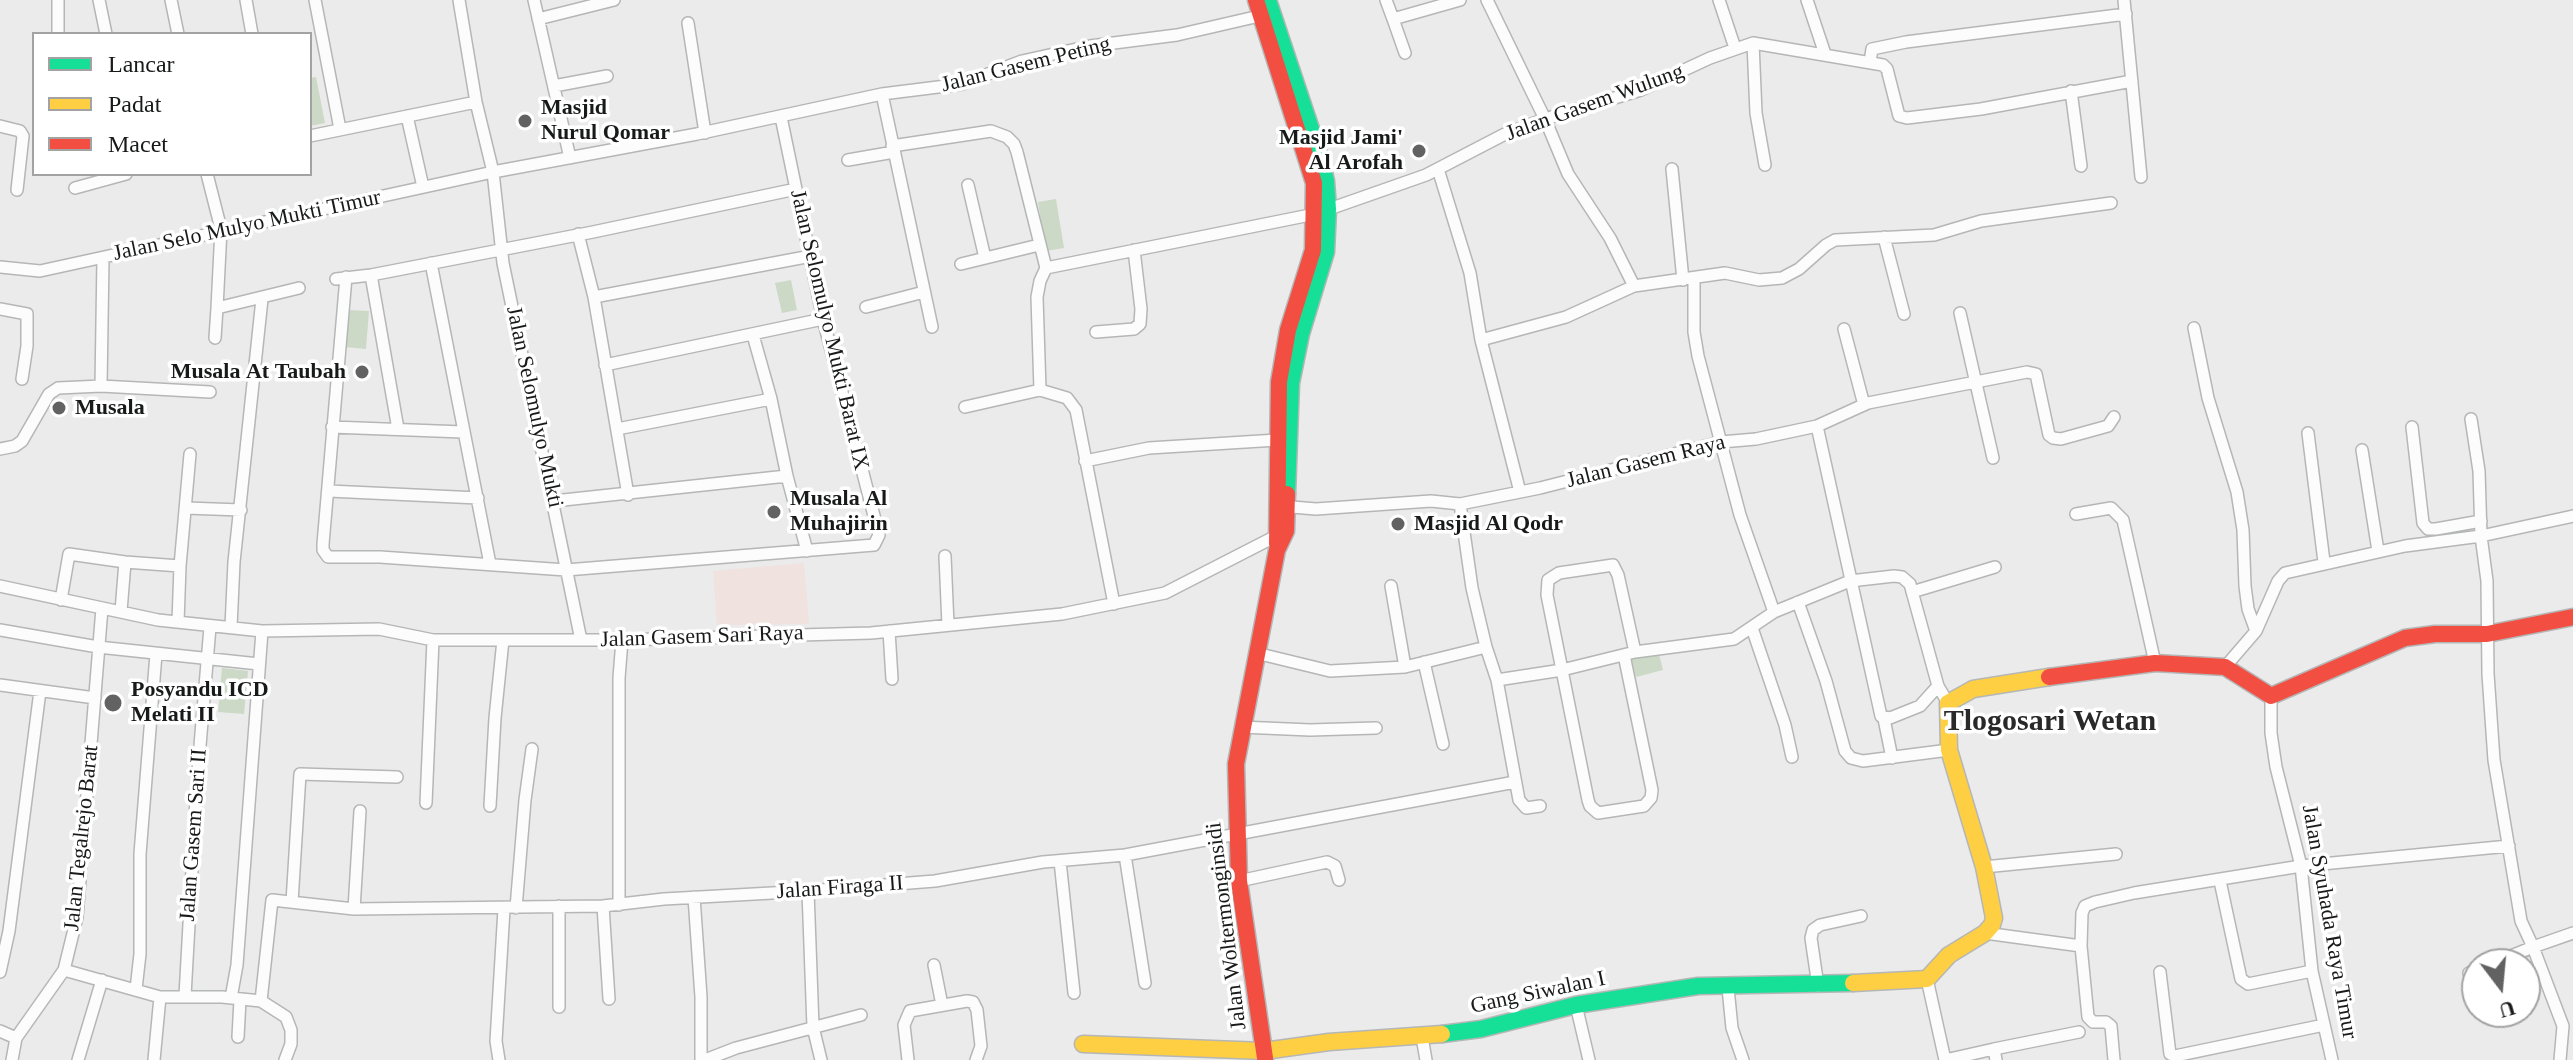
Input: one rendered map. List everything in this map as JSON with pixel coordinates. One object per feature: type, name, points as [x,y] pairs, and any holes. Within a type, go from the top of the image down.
[{"type":"street","points":[[58,0],[58,32]]},
{"type":"street","points":[[99,0],[106,32]]},
{"type":"street","points":[[171,0],[178,32]]},
{"type":"street","points":[[246,0],[252,32]]},
{"type":"street","points":[[315,0],[340,129]]},
{"type":"street","name":"Jalan Selomulyo Mukti","points":[[459,0],[476,102],[493,172],[501,249],[581,640]]},
{"type":"street","points":[[534,0],[570,158]]},
{"type":"street","points":[[538,19],[611,0]]},
{"type":"street","points":[[1386,0],[1405,53]]},
{"type":"street","points":[[1393,19],[1460,0]]},
{"type":"street","points":[[1487,0],[1568,174],[1610,238],[1634,286]]},
{"type":"street","points":[[1719,0],[1735,48]]},
{"type":"street","points":[[1807,0],[1825,54]]},
{"type":"street","points":[[2124,0],[2141,177]]},
{"type":"street","name":"Jalan Gasem Peting","points":[[570,158],[705,133],[882,94],[962,84],[1040,57],[1090,46],[1177,35],[1264,7]]},
{"type":"street","name":"Jalan Woltermonginsidi","points":[[1264,7],[1322,212],[1326,252],[1301,334],[1291,383],[1280,539],[1236,764],[1239,881],[1264,1055]]},
{"type":"street","points":[[2126,14],[1913,41],[1872,49],[1870,62],[1887,69],[1899,116],[1907,118],[1981,109],[2132,81]]},
{"type":"street","points":[[688,23],[705,133]]},
{"type":"street","points":[[1753,43],[1756,113],[1765,165]]},
{"type":"street","name":"Jalan Gasem Wulung","points":[[1046,268],[1322,212],[1438,169],[1505,134],[1661,83],[1735,48],[1753,43],[1870,62]]},
{"type":"street","points":[[554,86],[607,76]]},
{"type":"street","points":[[2071,91],[2081,166]]},
{"type":"street","points":[[882,94],[932,327]]},
{"type":"street","points":[[312,136],[476,102]]},
{"type":"street","points":[[407,116],[423,187]]},
{"type":"street","name":"Jalan Selomulyo Mukti Barat IX","points":[[781,117],[823,319],[879,535],[878,543],[870,546],[807,551]]},
{"type":"street","points":[[0,126],[20,131],[23,136],[17,190]]},
{"type":"street","points":[[848,160],[991,131],[1001,133],[1014,144],[1046,268],[1037,297],[1040,390]]},
{"type":"street","name":"Jalan Selo Mulyo Mukti Timur","points":[[0,267],[40,271],[221,229],[570,158]]},
{"type":"street","points":[[1438,169],[1470,273],[1481,340],[1520,492]]},
{"type":"street","points":[[1672,169],[1698,356],[1740,515],[1774,612]]},
{"type":"street","points":[[75,188],[119,176]]},
{"type":"street","points":[[208,176],[221,229],[215,338]]},
{"type":"street","points":[[968,185],[985,258]]},
{"type":"street","points":[[753,335],[807,551],[566,570],[380,557],[332,558],[326,555],[323,544],[329,491],[341,278],[371,275],[796,189]]},
{"type":"street","points":[[1481,340],[1566,317],[1634,286],[1725,273],[1759,280],[1782,278],[1799,269],[1835,240],[1934,235],[1981,221],[2111,203]]},
{"type":"street","name":"Jalan Woltermonginsidi","points":[[1282,506],[1277,440],[1283,352],[1311,263],[1322,212]]},
{"type":"street","points":[[578,234],[594,297],[628,495]]},
{"type":"street","points":[[1884,237],[1904,314]]},
{"type":"street","points":[[961,264],[1039,245]]},
{"type":"street","points":[[1096,332],[1134,329],[1140,324],[1134,250]]},
{"type":"street","points":[[594,297],[811,256]]},
{"type":"street","points":[[101,386],[103,258]]},
{"type":"street","points":[[431,263],[490,564]]},
{"type":"street","points":[[371,275],[398,429]]},
{"type":"street","points":[[217,308],[299,288]]},
{"type":"street","points":[[866,307],[924,292]]},
{"type":"street","points":[[231,627],[234,562],[262,299]]},
{"type":"street","points":[[0,309],[27,314],[27,346],[22,379]]},
{"type":"street","points":[[1960,313],[1993,458]]},
{"type":"street","points":[[605,365],[823,319]]},
{"type":"street","points":[[2194,328],[2208,398],[2237,492],[2243,530],[2248,609],[2254,626]]},
{"type":"street","points":[[1844,329],[1864,405]]},
{"type":"street","name":"Jalan Gasem Raya","points":[[1282,506],[1316,509],[1431,501],[1460,504],[1721,442],[1756,439],[1817,426],[1864,405],[1914,392],[1976,384],[2027,372],[2036,374],[2049,435],[2053,438],[2061,439],[2108,426],[2114,417]]},
{"type":"street","points":[[0,449],[22,441],[49,394],[58,388],[101,386],[210,392]]},
{"type":"street","points":[[965,407],[1040,390],[1067,398],[1072,403],[1076,410],[1114,604]]},
{"type":"street","points":[[617,429],[771,399]]},
{"type":"street","points":[[2471,419],[2479,471],[2487,581],[2494,760],[2521,921],[2568,1025],[2560,1060]]},
{"type":"street","points":[[1817,426],[1877,706],[1884,719],[1892,758]]},
{"type":"street","points":[[332,427],[463,432]]},
{"type":"street","points":[[2412,427],[2423,523],[2428,529],[2481,529]]},
{"type":"street","points":[[2308,433],[2323,558]]},
{"type":"street","points":[[1085,461],[1149,448],[1277,440]]},
{"type":"street","points":[[2362,450],[2378,551]]},
{"type":"street","points":[[178,622],[190,454]]},
{"type":"street","points":[[554,501],[787,476]]},
{"type":"street","points":[[329,491],[478,498]]},
{"type":"street","points":[[1460,504],[1472,588],[1497,680],[1515,782],[1522,806],[1540,806]]},
{"type":"street","points":[[186,508],[241,510]]},
{"type":"street","points":[[2076,514],[2111,508],[2123,520],[2155,663]]},
{"type":"street","points":[[2225,667],[2285,573],[2323,558],[2446,539],[2481,529],[2573,516]]},
{"type":"street","name":"Jalan Gasem Sari Raya","points":[[0,586],[178,622],[262,631],[379,629],[433,640],[889,638],[948,625],[1062,614],[1165,593],[1280,539]]},
{"type":"street","points":[[61,600],[69,554],[180,566]]},
{"type":"street","points":[[945,556],[948,625]]},
{"type":"street","points":[[121,611],[125,562]]},
{"type":"street","points":[[1613,565],[1616,568],[1652,790],[1651,798],[1644,806],[1598,813],[1590,806],[1562,670],[1547,595],[1548,580],[1559,573],[1613,565]]},
{"type":"street","points":[[1912,592],[1995,567]]},
{"type":"street","points":[[1497,680],[1562,670],[1629,654],[1734,639],[1774,612],[1850,581],[1902,577],[1910,584],[1943,695],[1949,750],[1984,867],[1994,918],[1985,933],[1949,955],[1927,979],[1945,1060],[1995,1055],[2079,1032]]},
{"type":"street","points":[[1391,586],[1405,667]]},
{"type":"street","points":[[1798,602],[1826,681],[1845,751],[1851,758],[1863,761],[1949,750]]},
{"type":"street","name":"Jalan Tegalrejo Barat","points":[[12,1060],[16,1038],[64,970],[77,917],[102,608]]},
{"type":"street","points":[[1884,719],[1943,695],[2071,673],[2155,663],[2225,667],[2271,696],[2405,638],[2435,634],[2487,634],[2573,617]]},
{"type":"street","name":"Jalan Gasem Sari II","points":[[185,996],[197,781],[210,627]]},
{"type":"street","points":[[1752,628],[1785,725],[1792,757]]},
{"type":"street","points":[[0,630],[98,647],[259,664]]},
{"type":"street","points":[[238,1037],[237,965],[262,631]]},
{"type":"street","points":[[889,638],[892,679]]},
{"type":"street","points":[[426,803],[433,640]]},
{"type":"street","points":[[490,806],[503,640]]},
{"type":"street","points":[[619,905],[619,678],[622,640]]},
{"type":"street","points":[[1256,653],[1330,671],[1405,667],[1486,647]]},
{"type":"street","points":[[136,989],[140,954],[140,854],[156,654]]},
{"type":"street","points":[[1424,662],[1443,744]]},
{"type":"street","points":[[0,685],[95,698]]},
{"type":"street","points":[[0,972],[9,931],[40,691]]},
{"type":"street","name":"Jalan Syuhada Raya Timur","points":[[2271,696],[2271,733],[2276,767],[2301,866],[2312,971],[2332,1060]]},
{"type":"street","points":[[1241,727],[1310,730],[1376,728]]},
{"type":"street","points":[[499,1060],[496,1041],[510,908],[532,749]]},
{"type":"street","points":[[292,902],[300,774],[397,777]]},
{"type":"street","name":"Jalan Firaga II","points":[[261,1001],[272,900],[354,909],[603,906],[935,881],[1060,861],[1125,855],[1515,782]]},
{"type":"street","points":[[354,909],[360,811]]},
{"type":"street","points":[[2114,1060],[2111,1026],[2106,1022],[2093,1022],[2087,1014],[2080,924],[2085,906],[2134,893],[2301,866],[2509,846]]},
{"type":"street","points":[[1984,867],[2116,854]]},
{"type":"street","points":[[1125,855],[1145,983]]},
{"type":"street","points":[[1060,861],[1074,993]]},
{"type":"street","points":[[1239,881],[1327,862],[1335,866],[1339,880]]},
{"type":"street","points":[[2220,881],[2241,979],[2248,984],[2312,971]]},
{"type":"street","points":[[808,891],[813,1027],[821,1060]]},
{"type":"street","points":[[694,897],[703,1060],[736,1048],[861,1015]]},
{"type":"street","points":[[559,906],[559,1007]]},
{"type":"street","points":[[603,906],[609,999]]},
{"type":"street","points":[[1818,986],[1811,938],[1813,930],[1820,925],[1861,916]]},
{"type":"street","points":[[1985,933],[2081,946]]},
{"type":"street","points":[[2533,947],[2573,933]]},
{"type":"street","points":[[934,965],[942,1005]]},
{"type":"street","points":[[64,970],[160,997],[261,1001],[286,1017],[291,1044],[285,1060]]},
{"type":"street","points":[[2160,972],[2169,1051],[2175,1056],[2324,1025]]},
{"type":"street","name":"Gang Siwalan I","points":[[1083,1044],[1264,1055],[1329,1042],[1422,1037],[1481,1029],[1576,1005],[1698,986],[1818,986],[1927,979]]},
{"type":"street","points":[[78,1060],[102,980]]},
{"type":"street","points":[[1728,988],[1732,1028],[1743,1060]]},
{"type":"street","points":[[154,1060],[160,997]]},
{"type":"street","points":[[908,1060],[904,1025],[906,1016],[915,1009],[967,1001],[976,1005],[981,1046],[976,1060]]},
{"type":"street","points":[[1576,1005],[1589,1060]]},
{"type":"street","points":[[0,1031],[16,1038]]},
{"type":"street","points":[[1422,1037],[1426,1060]]},
{"type":"shaded area","points":[[804,563],[809,624],[717,625],[713,571]]},
{"type":"green space","points":[[316,77],[325,123],[312,126],[312,78]]},
{"type":"green space","points":[[1056,199],[1064,248],[1046,251],[1038,202]]},
{"type":"green space","points":[[791,280],[797,310],[782,313],[775,283]]},
{"type":"green space","points":[[347,310],[369,311],[366,349],[344,347]]},
{"type":"green space","points":[[1658,650],[1663,670],[1636,677],[1631,657]]},
{"type":"green space","points":[[222,668],[248,671],[244,714],[218,712]]},
{"type":"traffic: fast","points":[[1268,0],[1319,153],[1326,181],[1328,209],[1326,252],[1301,334],[1291,383],[1287,494]]},
{"type":"traffic: fast","points":[[1442,1034],[1481,1029],[1576,1005],[1698,986],[1853,983]]},
{"type":"traffic: slow","points":[[1853,983],[1927,979],[1949,955],[1985,933],[1992,925],[1994,918],[1984,867],[1949,750],[1948,703],[1973,689],[2049,677]]},
{"type":"traffic: slow","points":[[1083,1044],[1264,1051],[1329,1042],[1442,1034]]},
{"type":"traffic: jam","points":[[1256,0],[1314,183],[1313,250],[1288,330],[1279,382],[1277,544]]},
{"type":"traffic: jam","points":[[1265,1058],[1239,881],[1236,764],[1277,550],[1286,531],[1287,494]]},
{"type":"traffic: jam","points":[[2049,677],[2155,663],[2225,667],[2271,696],[2405,638],[2435,634],[2487,634],[2573,617]]},
{"type":"place","name":"Masjid Nurul Qomar","points":[[525,121]]},
{"type":"place","name":"Masjid Jami' Al Arofah","points":[[1419,151]]},
{"type":"place","name":"Musala At Taubah","points":[[362,372]]},
{"type":"place","name":"Musala","points":[[59,408]]},
{"type":"place","name":"Musala Al Muhajirin","points":[[774,512]]},
{"type":"place","name":"Masjid Al Qodr","points":[[1398,524]]},
{"type":"place","name":"Posyandu ICD Melati II","points":[[113,703]]},
{"type":"district","name":"Tlogosari Wetan","points":[[2050,722]]}]
